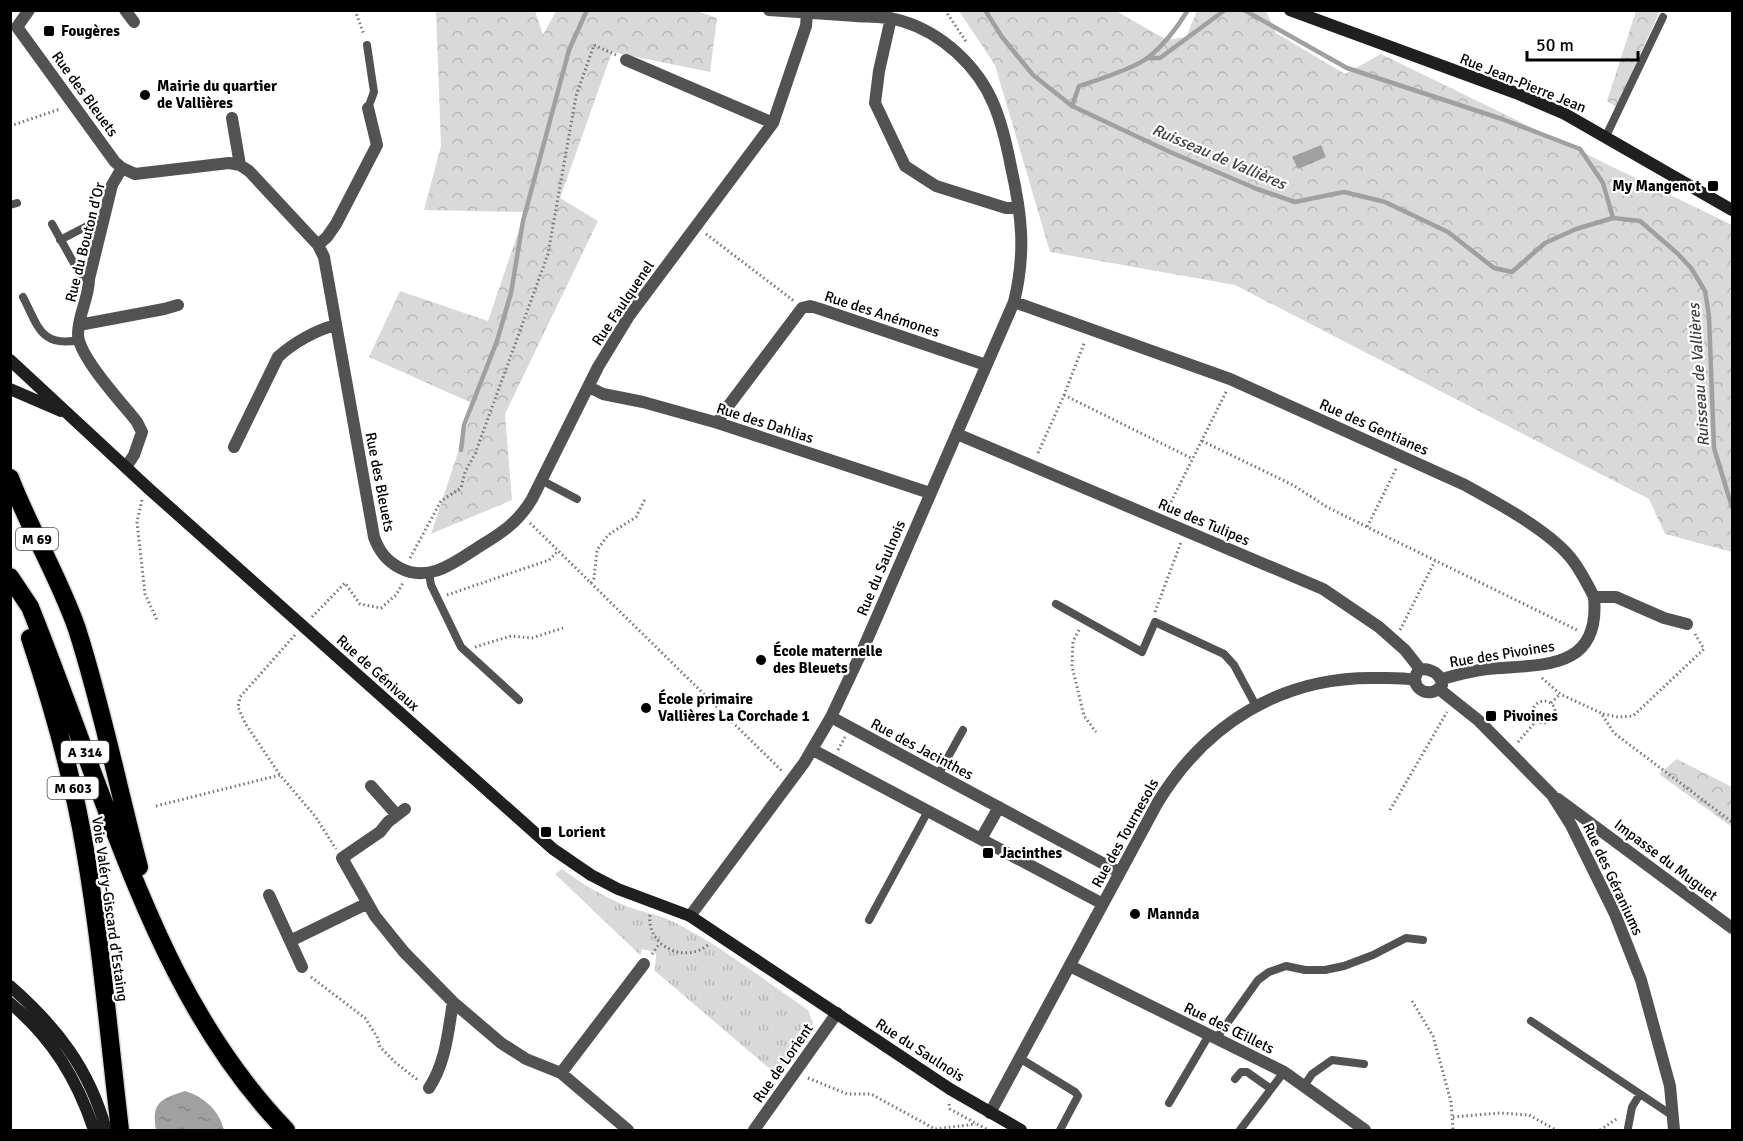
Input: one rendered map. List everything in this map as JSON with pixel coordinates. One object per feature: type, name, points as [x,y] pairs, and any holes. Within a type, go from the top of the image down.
[{"type":"highway","name":"M 69","points":[[10,478],[22,509],[65,597],[77,629],[97,698],[155,930]]},
{"type":"highway","name":"A 314","points":[[10,578],[30,607],[131,875],[179,981],[227,1060],[285,1131]]},
{"type":"highway","name":"Voie Valéry-Giscard d'Estaing","points":[[10,594],[25,624],[39,664],[70,776],[85,848],[120,1131]]},
{"type":"street","points":[[14,26],[29,10]]},
{"type":"street","points":[[125,10],[134,22]]},
{"type":"street","name":"Rue du Saulnois","points":[[769,10],[891,18],[933,35],[975,72],[994,104],[1006,145],[1018,208],[1022,251],[1021,270],[1014,302],[863,649],[831,717],[813,750],[792,780],[690,916],[950,1089],[1021,1131]]},
{"type":"street","name":"Rue Jean-Pierre Jean","points":[[1290,10],[1516,93],[1566,114],[1732,210]]},
{"type":"street","name":"Rue Faulquenel","points":[[522,515],[598,368],[628,316],[773,123],[806,26],[807,13]]},
{"type":"street","points":[[891,18],[879,71],[875,103],[905,166],[936,186],[1006,208],[1018,208]]},
{"type":"street","name":"Rue des Bleuets","points":[[14,26],[115,162],[122,168]]},
{"type":"street","points":[[627,60],[773,123]]},
{"type":"street","points":[[318,245],[336,224],[376,145],[368,108]]},
{"type":"street","points":[[122,168],[135,174],[229,163],[240,165],[232,118]]},
{"type":"street","name":"Rue des Bleuets","points":[[240,165],[249,171],[318,245],[324,257],[374,537],[379,551],[386,559],[407,571]]},
{"type":"street","name":"Rue du Bouton d'Or","points":[[122,168],[112,185],[79,325],[79,340],[84,354],[137,422],[142,432],[134,455],[126,467]]},
{"type":"street","name":"Rue des Gentianes","points":[[1014,302],[1230,379],[1402,456],[1491,499],[1552,540],[1568,555],[1582,573],[1594,597]]},
{"type":"street","name":"Rue du Bouton d'Or","points":[[79,325],[178,305]]},
{"type":"street","name":"Rue des Anémones","points":[[718,423],[723,413],[802,308],[810,306],[986,365]]},
{"type":"street","points":[[234,447],[278,357],[311,336],[336,325]]},
{"type":"street","name":"Rue de Génivaux","points":[[10,360],[302,627],[553,849],[591,876],[618,889],[690,916]]},
{"type":"street","name":"Rue des Dahlias","points":[[589,387],[603,394],[718,423],[930,493]]},
{"type":"street","name":"Rue de Génivaux","points":[[10,389],[70,415]]},
{"type":"street","name":"Rue des Tulipes","points":[[957,434],[1323,589],[1355,609],[1394,639],[1410,655],[1417,674]]},
{"type":"street","points":[[407,571],[429,573],[451,565],[511,526],[522,515]]},
{"type":"street","points":[[1590,635],[1594,623],[1594,597],[1616,597],[1664,618],[1687,624]]},
{"type":"street","name":"Rue des Pivoines","points":[[1440,684],[1484,670],[1539,666],[1570,658],[1590,635]]},
{"type":"street","points":[[1426,669],[1433,671],[1440,684],[1433,693],[1424,692],[1418,687],[1417,674],[1426,669]]},
{"type":"street","name":"Rue des Tournesols","points":[[990,1113],[1158,802],[1190,759],[1210,738],[1256,706],[1298,688],[1344,679],[1417,674]]},
{"type":"street","name":"Rue des Géraniums","points":[[1440,684],[1552,795],[1571,825],[1615,914],[1629,948],[1670,1086],[1674,1131]]},
{"type":"street","name":"Rue des Jacinthes","points":[[831,717],[1119,872]]},
{"type":"street","points":[[813,750],[1103,904]]},
{"type":"street","points":[[371,786],[401,812],[380,832],[342,858],[366,904],[404,952],[453,1002],[501,1043],[526,1059],[561,1073],[627,1131]]},
{"type":"street","name":"Impasse du Muguet","points":[[1552,795],[1732,928]]},
{"type":"street","points":[[981,839],[999,807]]},
{"type":"street","points":[[269,895],[302,967]]},
{"type":"street","points":[[290,941],[366,904]]},
{"type":"street","points":[[561,1073],[644,964]]},
{"type":"street","name":"Rue des Œillets","points":[[1070,966],[1284,1072],[1365,1131]]},
{"type":"street","points":[[10,986],[52,1025],[71,1051],[95,1098],[106,1131]]},
{"type":"street","points":[[429,1088],[442,1060],[453,1002]]},
{"type":"street","points":[[10,1003],[45,1038],[65,1065],[76,1083],[94,1131]]},
{"type":"street","name":"Rue de Lorient","points":[[754,1131],[837,1013]]},
{"type":"lane","points":[[1606,136],[1663,17]]},
{"type":"lane","points":[[368,45],[374,92],[368,108]]},
{"type":"lane","points":[[52,224],[81,276],[89,279]]},
{"type":"lane","points":[[60,240],[89,225],[102,228]]},
{"type":"lane","points":[[23,297],[40,329],[50,340],[64,343],[79,340]]},
{"type":"lane","points":[[541,480],[577,499]]},
{"type":"lane","points":[[429,573],[431,585],[461,647],[519,700]]},
{"type":"lane","points":[[1056,604],[1142,652],[1155,622],[1224,654],[1234,665],[1256,706]]},
{"type":"lane","points":[[938,775],[963,730]]},
{"type":"lane","points":[[869,920],[928,811]]},
{"type":"lane","points":[[1169,1103],[1213,1037],[1258,980],[1269,972],[1286,966],[1305,970],[1325,970],[1373,956],[1406,938],[1423,940]]},
{"type":"lane","points":[[1531,1020],[1674,1116]]},
{"type":"lane","points":[[1021,1059],[1078,1096],[1060,1131]]},
{"type":"lane","points":[[1304,1086],[1312,1074],[1332,1060],[1364,1065]]},
{"type":"lane","points":[[1235,1079],[1241,1072],[1247,1072],[1271,1089]]},
{"type":"lane","points":[[1240,1131],[1284,1072]]},
{"type":"lane","points":[[1628,1128],[1632,1107],[1640,1094]]},
{"type":"path","points":[[355,10],[368,45]]},
{"type":"path","points":[[945,10],[967,42],[968,48],[961,58]]},
{"type":"path","points":[[342,858],[315,816],[280,775],[245,723],[238,707],[240,697],[302,627],[345,583],[360,604],[381,608],[396,596],[407,571],[408,561],[441,501],[458,491],[463,484],[465,472],[476,454],[548,254],[576,96],[594,45],[627,60]]},
{"type":"path","points":[[10,126],[62,109],[72,102]]},
{"type":"path","points":[[694,226],[802,308]]},
{"type":"path","points":[[1032,466],[1064,395],[1089,329]]},
{"type":"path","points":[[1162,520],[1230,379]]},
{"type":"path","points":[[1064,395],[1193,459]]},
{"type":"path","points":[[1202,441],[1293,485],[1327,507],[1590,635]]},
{"type":"path","points":[[1367,527],[1402,456]]},
{"type":"path","points":[[148,488],[140,504],[137,522],[145,594],[158,622]]},
{"type":"path","points":[[591,583],[594,578],[597,550],[608,535],[636,517],[645,499]]},
{"type":"path","points":[[522,515],[792,780]]},
{"type":"path","points":[[1155,622],[1153,616],[1186,530]]},
{"type":"path","points":[[438,598],[549,560],[558,551]]},
{"type":"path","points":[[1394,639],[1435,561]]},
{"type":"path","points":[[1084,620],[1073,641],[1072,666],[1084,716],[1096,732]]},
{"type":"path","points":[[1539,666],[1542,678],[1560,694],[1601,713],[1618,717],[1633,716],[1704,649],[1687,624]]},
{"type":"path","points":[[469,654],[477,646],[511,636],[532,638],[562,628]]},
{"type":"path","points":[[1551,703],[1560,694]]},
{"type":"path","points":[[1390,810],[1455,700]]},
{"type":"path","points":[[1540,701],[1551,703],[1556,714],[1553,719],[1542,723],[1537,720],[1534,716],[1536,705],[1540,701]]},
{"type":"path","points":[[1601,713],[1614,734],[1732,822]]},
{"type":"path","points":[[1509,752],[1537,720]]},
{"type":"path","points":[[832,760],[850,728]]},
{"type":"path","points":[[156,806],[280,775]]},
{"type":"path","points":[[654,902],[649,926],[652,935],[660,943],[689,954],[705,947],[718,933]]},
{"type":"path","points":[[302,967],[311,977],[365,1018],[377,1037],[380,1047],[396,1063],[429,1088]]},
{"type":"path","points":[[1412,1001],[1432,1036],[1451,1102],[1453,1131]]},
{"type":"path","points":[[798,1069],[808,1078],[847,1094],[872,1094],[935,1129],[976,1124]]},
{"type":"path","points":[[1600,1131],[1632,1107]]},
{"type":"path","points":[[1453,1117],[1500,1113],[1529,1115],[1556,1131]]},
{"type":"green space","points":[[436,11],[535,11],[543,35],[556,11],[697,11],[717,18],[710,72],[612,52],[560,198],[598,221],[505,414],[512,500],[431,534],[474,404],[369,357],[400,291],[488,321],[525,212],[424,210],[441,146]]},
{"type":"green space","points":[[959,11],[1116,11],[1167,40],[1186,37],[1197,11],[1266,11],[1276,33],[1345,74],[1381,54],[1732,225],[1732,552],[1665,534],[1649,499],[1235,285],[1050,252],[995,65]]},
{"type":"green space","points":[[1636,11],[1660,11],[1616,107],[1607,101]]},
{"type":"green space","points":[[1677,759],[1732,787],[1732,827],[1659,774]]},
{"type":"green space","points":[[562,869],[585,885],[617,902],[668,919],[691,931],[808,1010],[813,1023],[812,1029],[778,1080],[777,1075],[655,971],[656,955],[654,952],[642,949],[640,955],[555,874]]},
{"type":"water","points":[[1321,145],[1326,157],[1298,169],[1292,157]]},
{"type":"water","points":[[185,1091],[210,1105],[224,1130],[156,1130],[157,1107],[164,1099]]},
{"type":"waterway","points":[[461,450],[464,425],[497,341],[511,293],[523,221],[569,50],[587,10]]},
{"type":"waterway","name":"Ruisseau de Vallières","points":[[985,10],[1002,37],[1033,75],[1072,106],[1170,152],[1257,189],[1295,202],[1344,192],[1385,202],[1448,232],[1494,268],[1512,272],[1545,243],[1576,229],[1613,218],[1640,221],[1691,268],[1705,291],[1709,316],[1714,448],[1732,507]]},
{"type":"waterway","name":"Ruisseau de Vallières","points":[[1072,106],[1079,86],[1125,70],[1149,57],[1180,23],[1188,10]]},
{"type":"waterway","name":"Ruisseau de Vallières","points":[[1147,58],[1160,58],[1225,10]]},
{"type":"waterway","name":"Ruisseau de Vallières","points":[[1244,10],[1347,68],[1502,119],[1580,149],[1603,183],[1613,218]]},
{"type":"place","name":"Fougères","points":[[49,31]]},
{"type":"place","name":"Mairie du quartier de Vallières","points":[[145,95]]},
{"type":"place","name":"My Mangenot","points":[[1713,186]]},
{"type":"place","name":"École maternelle des Bleuets","points":[[761,660]]},
{"type":"place","name":"École primaire Vallières La Corchade 1","points":[[646,708]]},
{"type":"place","name":"Pivoines","points":[[1491,716]]},
{"type":"place","name":"Lorient","points":[[546,832]]},
{"type":"place","name":"Jacinthes","points":[[988,853]]},
{"type":"place","name":"Mannda","points":[[1135,914]]}]
